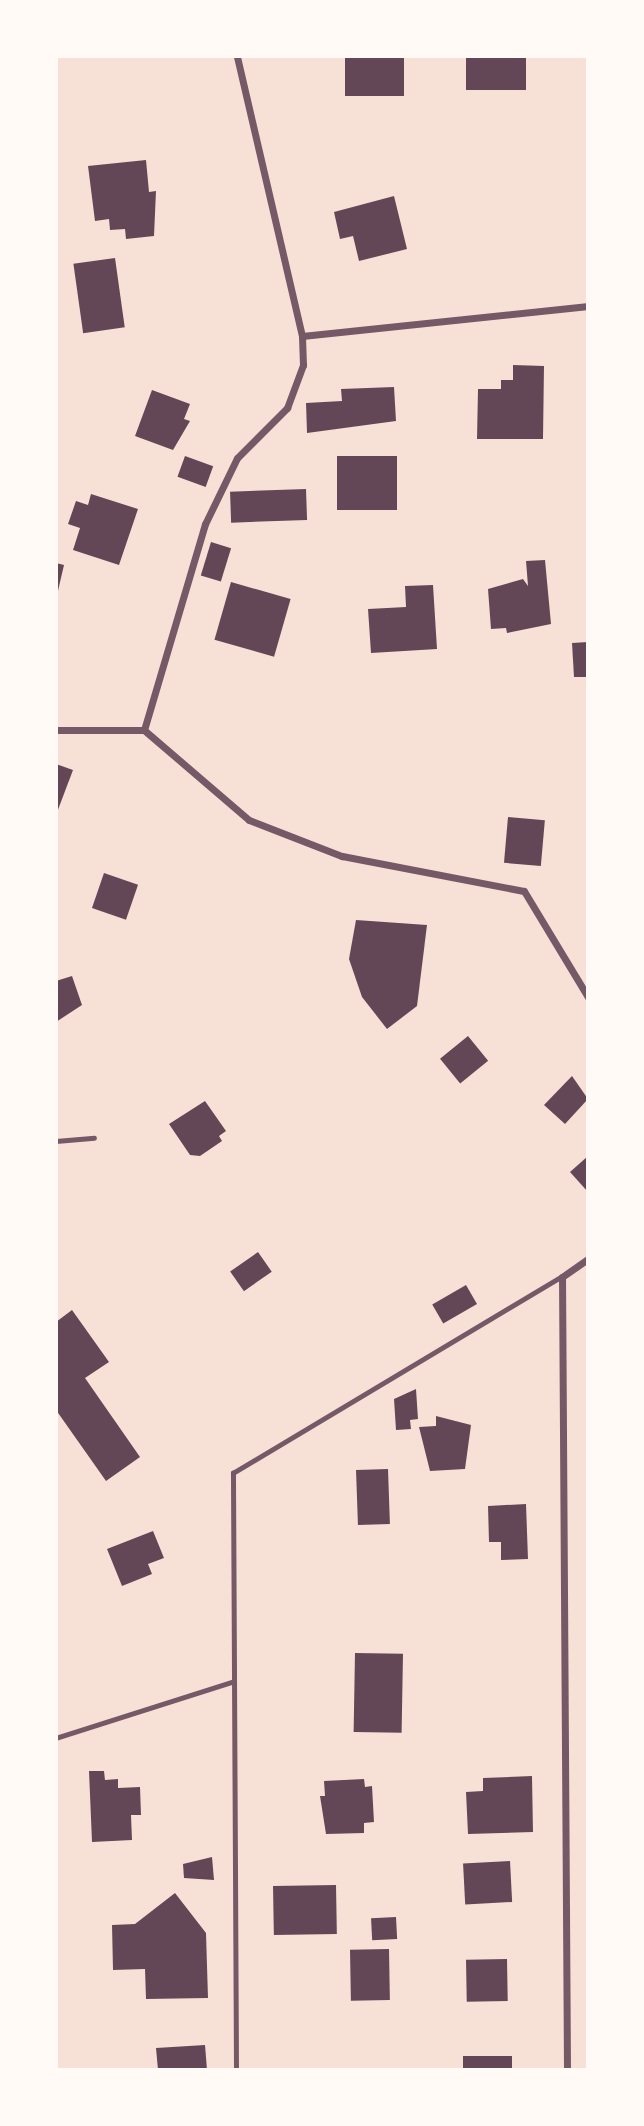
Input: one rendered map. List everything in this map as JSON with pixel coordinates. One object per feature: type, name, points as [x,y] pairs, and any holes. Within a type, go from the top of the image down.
[{"type":"street","points":[[144,730],[205,524],[237,458],[287,408],[303,366],[302,336],[237,56]]},
{"type":"street","points":[[302,336],[588,306]]},
{"type":"street","points":[[56,730],[144,730],[249,820],[342,856],[524,891],[588,997]]},
{"type":"street","points":[[567,2070],[562,1277],[588,1259]]},
{"type":"lane","points":[[56,1141],[94,1138]]},
{"type":"lane","points":[[236,2070],[233,1473],[562,1277]]},
{"type":"lane","points":[[56,1738],[232,1682]]},
{"type":"building","points":[[345,56],[404,56],[404,96],[345,96]]},
{"type":"building","points":[[466,56],[526,56],[526,90],[466,90]]},
{"type":"building","points":[[146,160],[149,192],[156,191],[154,236],[126,239],[125,229],[110,230],[109,219],[95,221],[88,166]]},
{"type":"building","points":[[394,196],[407,249],[359,261],[353,236],[340,239],[334,212]]},
{"type":"building","points":[[115,258],[125,327],[83,333],[73,264]]},
{"type":"building","points":[[513,365],[544,366],[543,439],[477,439],[478,389],[501,389],[501,380],[513,380]]},
{"type":"building","points":[[394,387],[396,421],[307,433],[306,403],[342,401],[341,389]]},
{"type":"building","points":[[152,390],[190,404],[184,419],[190,421],[173,450],[135,436]]},
{"type":"building","points":[[185,456],[213,466],[206,487],[177,477]]},
{"type":"building","points":[[337,456],[397,456],[397,510],[337,510]]},
{"type":"building","points":[[306,489],[307,520],[231,523],[230,492]]},
{"type":"building","points":[[91,494],[138,509],[119,565],[73,550],[80,528],[68,524],[76,501],[88,505]]},
{"type":"building","points":[[211,542],[231,548],[221,582],[201,575]]},
{"type":"building","points":[[545,560],[551,624],[507,633],[506,628],[491,629],[488,589],[523,579],[528,586],[526,561]]},
{"type":"building","points":[[56,563],[64,565],[57,595],[56,595]]},
{"type":"building","points":[[231,582],[291,599],[274,657],[214,640]]},
{"type":"building","points":[[433,585],[437,649],[371,653],[368,609],[406,607],[405,586]]},
{"type":"building","points":[[588,642],[588,677],[574,677],[572,643]]},
{"type":"building","points":[[56,764],[73,770],[56,815]]},
{"type":"building","points":[[508,817],[545,820],[541,866],[504,863]]},
{"type":"building","points":[[104,873],[138,885],[126,920],[92,908]]},
{"type":"building","points":[[356,920],[427,925],[417,1006],[387,1029],[362,997],[349,959]]},
{"type":"building","points":[[72,976],[82,1005],[56,1022],[56,981]]},
{"type":"building","points":[[468,1036],[488,1061],[460,1084],[440,1059]]},
{"type":"building","points":[[572,1076],[588,1099],[565,1124],[544,1105]]},
{"type":"building","points":[[205,1101],[226,1131],[219,1136],[222,1141],[200,1156],[190,1155],[169,1124]]},
{"type":"building","points":[[588,1156],[588,1192],[570,1172]]},
{"type":"building","points":[[258,1252],[272,1272],[244,1291],[230,1272]]},
{"type":"building","points":[[466,1285],[477,1304],[443,1324],[432,1304]]},
{"type":"building","points":[[72,1310],[109,1362],[85,1378],[140,1457],[106,1481],[56,1410],[56,1322]]},
{"type":"building","points":[[416,1389],[418,1419],[410,1420],[411,1429],[396,1430],[394,1399]]},
{"type":"building","points":[[436,1416],[471,1425],[465,1469],[430,1471],[419,1427],[436,1426]]},
{"type":"building","points":[[388,1469],[390,1524],[358,1525],[356,1470]]},
{"type":"building","points":[[526,1504],[528,1559],[501,1560],[501,1542],[489,1542],[488,1506]]},
{"type":"building","points":[[153,1531],[164,1558],[148,1564],[152,1574],[122,1586],[107,1549]]},
{"type":"building","points":[[355,1653],[403,1654],[402,1733],[354,1732]]},
{"type":"building","points":[[89,1771],[104,1771],[105,1780],[118,1779],[118,1788],[140,1787],[141,1815],[131,1815],[132,1840],[92,1842]]},
{"type":"building","points":[[532,1776],[533,1832],[468,1834],[466,1792],[483,1791],[483,1778]]},
{"type":"building","points":[[364,1779],[365,1787],[372,1786],[374,1822],[364,1823],[364,1833],[326,1834],[320,1796],[325,1796],[324,1781]]},
{"type":"building","points":[[212,1857],[214,1880],[184,1878],[183,1864]]},
{"type":"building","points":[[510,1861],[512,1902],[465,1904],[463,1863]]},
{"type":"building","points":[[336,1885],[337,1934],[274,1935],[273,1886]]},
{"type":"building","points":[[175,1893],[206,1933],[208,1998],[146,1999],[145,1969],[113,1970],[112,1925],[135,1924]]},
{"type":"building","points":[[396,1917],[397,1939],[372,1940],[371,1918]]},
{"type":"building","points":[[389,1949],[390,2000],[351,2001],[350,1950]]},
{"type":"building","points":[[507,1959],[508,2001],[467,2002],[466,1960]]},
{"type":"building","points":[[205,2045],[207,2070],[158,2070],[156,2048]]},
{"type":"building","points":[[463,2056],[512,2056],[512,2070],[463,2070]]}]
